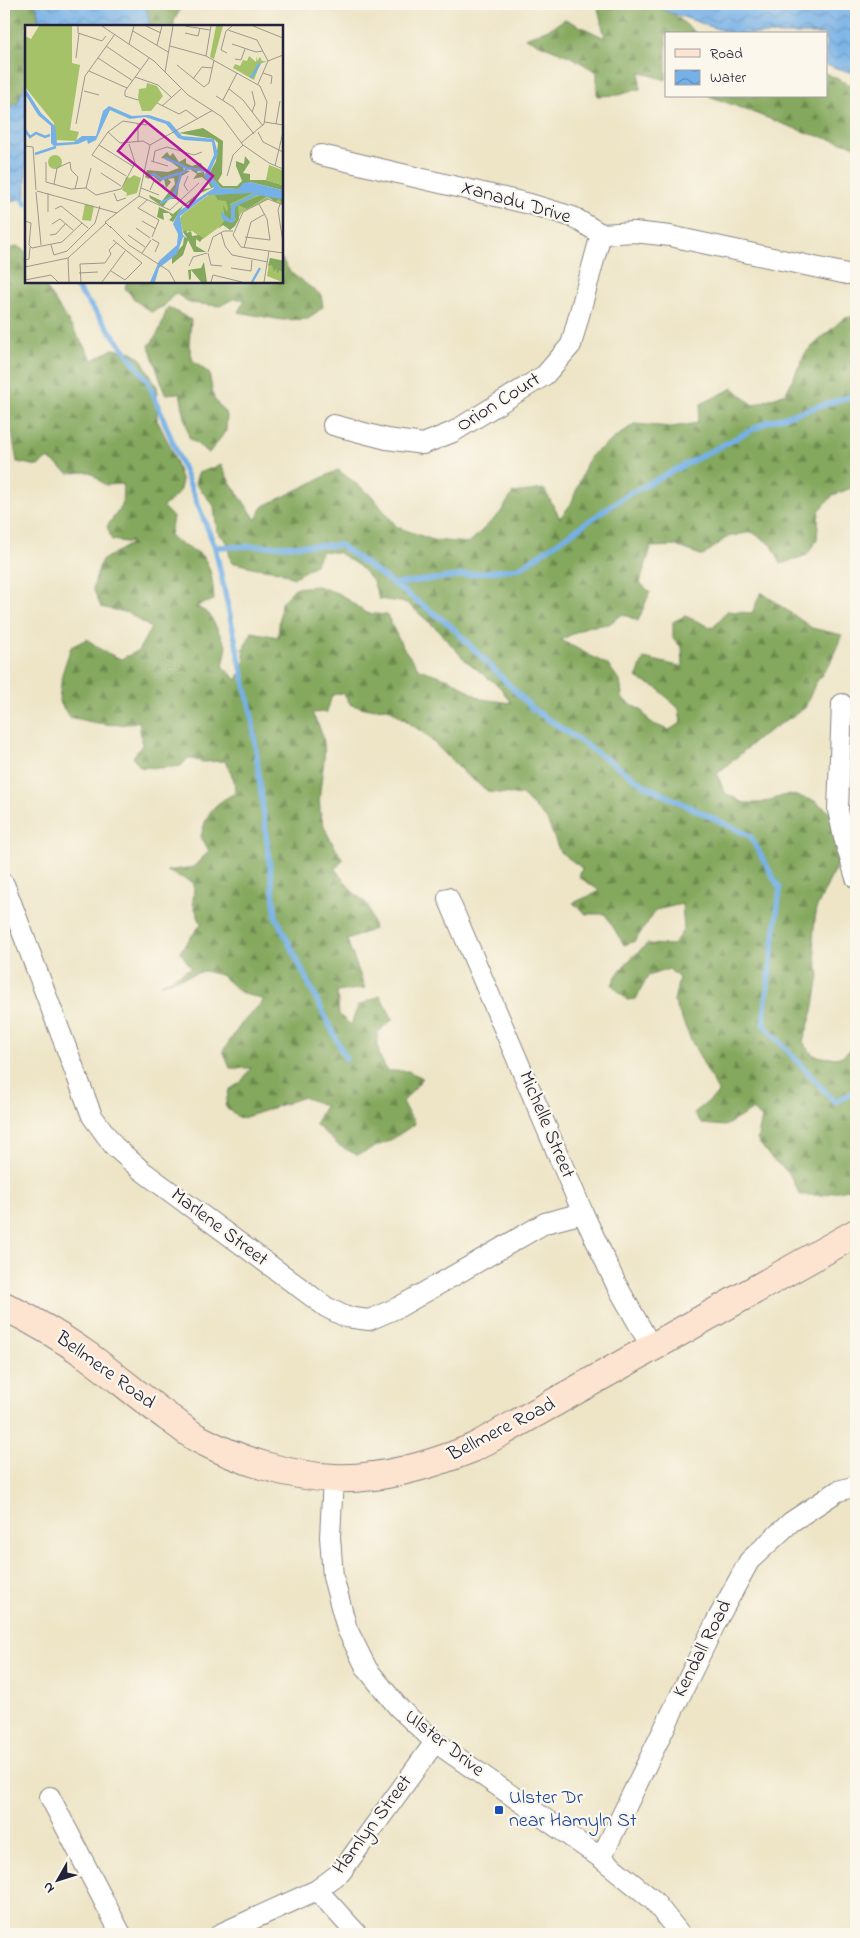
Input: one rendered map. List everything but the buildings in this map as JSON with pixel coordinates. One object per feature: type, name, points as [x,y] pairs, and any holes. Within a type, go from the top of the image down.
[{"type":"main road","name":"Bellmere Road","points":[[4,1306],[44,1325],[196,1437],[240,1458],[286,1471],[333,1478],[353,1478],[439,1462],[473,1448],[856,1234]]},
{"type":"street","name":"Xanadu Drive","points":[[321,155],[530,204],[573,217],[601,234]]},
{"type":"street","points":[[601,234],[634,232],[670,236],[847,274],[856,274]]},
{"type":"street","name":"Orion Court","points":[[333,425],[387,439],[423,444],[453,432],[545,375],[571,345],[601,234]]},
{"type":"street","points":[[842,704],[838,810],[856,878]]},
{"type":"street","name":"Marlene Street","points":[[4,884],[92,1116],[114,1146],[141,1170],[326,1307],[346,1317],[369,1320],[399,1307],[546,1223],[583,1213]]},
{"type":"street","name":"Michelle Street","points":[[448,898],[583,1213],[616,1284],[652,1348]]},
{"type":"street","name":"Ulster Drive","points":[[333,1478],[330,1537],[333,1577],[347,1629],[367,1669],[398,1707],[435,1742],[601,1858],[653,1900],[680,1934]]},
{"type":"street","name":"Kendall Road","points":[[601,1858],[716,1622],[749,1561],[791,1522],[838,1491],[856,1486]]},
{"type":"street","name":"Hamlyn Street","points":[[220,1934],[317,1890],[341,1872],[435,1742]]},
{"type":"street","points":[[50,1797],[121,1934]]},
{"type":"street","points":[[317,1890],[357,1934]]},
{"type":"green space","points":[[4,4],[36,4],[40,25],[25,25],[25,84],[17,104],[4,108]]},
{"type":"green space","points":[[117,4],[183,4],[174,21],[174,25],[121,25]]},
{"type":"green space","points":[[597,4],[662,4],[695,32],[665,32],[665,80],[640,72],[640,89],[619,95],[597,96],[597,72],[571,57],[525,38],[551,28],[565,19],[605,38]]},
{"type":"green space","points":[[828,74],[856,88],[856,146],[807,133],[714,98],[828,98]]},
{"type":"green space","points":[[17,246],[25,251],[25,282],[43,282],[93,360],[113,349],[132,352],[142,360],[157,387],[157,420],[170,446],[182,481],[179,493],[163,507],[173,517],[170,535],[202,556],[209,567],[214,600],[196,606],[209,614],[227,647],[223,667],[237,680],[245,662],[243,649],[252,632],[278,637],[281,603],[295,588],[317,586],[340,594],[366,613],[387,615],[402,646],[419,669],[452,680],[481,699],[511,703],[500,687],[465,660],[438,630],[407,603],[379,599],[373,581],[359,566],[339,553],[322,551],[315,565],[293,578],[279,571],[231,562],[227,542],[217,532],[214,506],[195,483],[198,473],[221,465],[256,520],[262,507],[338,470],[372,496],[397,527],[433,540],[469,543],[500,513],[513,493],[544,489],[560,518],[571,504],[589,457],[634,424],[672,427],[697,423],[701,404],[733,388],[753,405],[786,393],[806,352],[844,318],[856,316],[856,489],[854,487],[833,495],[819,511],[817,539],[807,555],[781,564],[772,545],[752,532],[727,537],[703,556],[677,546],[651,547],[640,583],[650,592],[638,621],[623,614],[609,624],[586,627],[561,640],[608,665],[620,681],[623,700],[641,710],[651,723],[669,730],[681,723],[679,709],[657,688],[636,678],[644,658],[683,667],[682,648],[673,638],[673,622],[685,616],[713,628],[727,611],[752,613],[761,592],[812,628],[842,635],[829,665],[815,684],[805,708],[760,737],[717,774],[725,793],[744,803],[761,803],[789,794],[815,801],[835,816],[838,837],[838,863],[816,909],[813,939],[819,976],[813,1011],[803,1042],[813,1055],[828,1058],[839,1057],[856,1048],[856,1187],[822,1195],[800,1195],[789,1173],[771,1158],[757,1140],[762,1118],[752,1110],[725,1126],[702,1124],[694,1113],[719,1093],[691,1040],[674,1001],[679,978],[669,969],[648,976],[636,999],[627,1000],[612,985],[622,968],[647,944],[673,945],[684,929],[682,904],[656,910],[635,941],[624,945],[605,914],[586,914],[573,903],[600,891],[579,877],[582,868],[560,852],[547,820],[522,795],[489,792],[464,773],[425,734],[388,708],[370,709],[351,705],[343,693],[332,695],[327,712],[312,713],[321,731],[324,743],[320,795],[321,815],[324,827],[343,860],[335,869],[352,891],[368,905],[374,929],[347,940],[365,988],[337,992],[339,1015],[351,1025],[358,1006],[380,996],[393,1019],[377,1033],[379,1055],[387,1071],[408,1071],[423,1078],[402,1103],[415,1124],[389,1141],[357,1155],[338,1145],[315,1124],[325,1106],[304,1097],[240,1119],[225,1106],[229,1090],[241,1082],[251,1068],[230,1068],[223,1051],[241,1024],[264,1000],[240,992],[221,975],[204,971],[161,984],[191,968],[180,951],[201,924],[193,903],[194,883],[167,871],[193,867],[209,851],[201,837],[208,815],[216,806],[235,793],[234,780],[225,761],[203,762],[188,758],[181,766],[161,768],[140,767],[133,757],[142,745],[139,721],[113,725],[69,717],[59,701],[62,674],[71,647],[87,639],[103,651],[121,659],[138,651],[151,628],[129,613],[101,607],[93,588],[101,561],[132,543],[112,540],[107,526],[122,506],[123,484],[105,485],[90,472],[68,473],[48,458],[38,466],[17,462],[12,433],[4,419],[4,252]]},
{"type":"green space","points":[[282,260],[291,273],[321,295],[323,307],[308,319],[282,320],[238,312],[245,299],[233,299],[220,306],[190,303],[175,293],[164,306],[151,312],[136,301],[125,288],[127,282],[282,282]]},
{"type":"green space","points":[[168,307],[191,320],[189,345],[193,361],[209,373],[214,399],[227,415],[226,431],[209,453],[189,438],[180,393],[165,394],[149,346],[158,333]]},
{"type":"water","points":[[36,4],[146,4],[150,25],[40,25]]},
{"type":"water","points":[[646,4],[856,4],[856,74],[828,66],[828,32],[726,32]]},
{"type":"water","points":[[25,84],[25,197],[4,203],[4,108],[17,104]]},
{"type":"waterway","points":[[20,192],[25,202]]},
{"type":"waterway","points":[[73,282],[148,381],[215,547],[252,717],[276,917],[346,1059]]},
{"type":"waterway","points":[[394,584],[520,568],[627,495],[767,422],[856,395]]},
{"type":"waterway","points":[[215,547],[340,545],[450,625],[533,709],[646,786],[750,836],[780,889],[763,1024],[835,1102],[856,1091]]},
{"type":"place","name":"Ulster Dr near Hamyln St","points":[[499,1810]]}]
